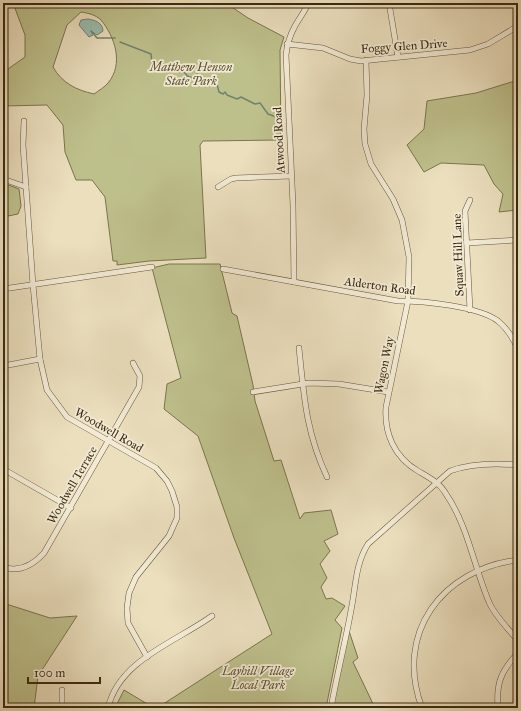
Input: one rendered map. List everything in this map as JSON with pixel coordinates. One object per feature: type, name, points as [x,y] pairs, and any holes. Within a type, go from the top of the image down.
[{"type":"street","name":"Atwood Road","points":[[294,282],[291,176],[286,81],[287,44],[294,26],[304,13],[308,3]]},
{"type":"street","points":[[389,3],[398,57]]},
{"type":"street","name":"Foggy Glen Drive","points":[[287,44],[323,48],[350,59],[366,60],[470,50],[488,44],[518,26]]},
{"type":"street","name":"Wagon Way","points":[[366,60],[367,95],[364,129],[365,144],[371,164],[393,199],[402,220],[409,257],[408,301],[388,392],[385,420],[394,448],[407,464],[437,484],[446,492],[455,508],[489,603],[518,641]]},
{"type":"street","name":"Woodwell Road","points":[[24,121],[23,145],[33,285],[40,359],[47,390],[67,417],[156,468],[163,476],[172,492],[177,507],[177,518],[169,536],[136,577],[129,592],[127,608],[128,623],[147,657]]},
{"type":"street","points":[[218,187],[231,179],[236,178],[291,176]]},
{"type":"street","points":[[3,179],[26,187]]},
{"type":"street","name":"Squaw Hill Lane","points":[[470,200],[465,211],[470,310]]},
{"type":"street","points":[[467,242],[518,240]]},
{"type":"street","points":[[3,289],[152,267]]},
{"type":"street","name":"Alderton Road","points":[[223,269],[398,301],[408,301],[470,310],[498,321],[510,333],[518,349]]},
{"type":"street","points":[[299,348],[310,436],[327,477]]},
{"type":"street","points":[[3,366],[40,359]]},
{"type":"street","name":"Woodwell Terrace","points":[[3,567],[13,570],[22,569],[37,561],[44,553],[71,508],[139,386],[140,376],[133,363]]},
{"type":"street","points":[[253,392],[303,384],[339,384],[388,392]]},
{"type":"street","points":[[330,708],[352,606],[359,562],[368,544],[450,471],[465,465],[518,465]]},
{"type":"street","points":[[3,469],[71,508]]},
{"type":"street","points":[[422,708],[415,684],[415,662],[418,636],[424,622],[441,595],[454,583],[478,570],[498,562],[518,560]]},
{"type":"street","points":[[108,708],[119,685],[128,673],[147,657],[212,616]]},
{"type":"street","points":[[498,708],[497,690],[501,674],[505,666],[518,653]]},
{"type":"street","points":[[62,690],[62,708]]},
{"type":"green space","name":"Matthew Henson State Park","points":[[13,3],[226,3],[248,18],[284,37],[280,50],[281,140],[203,141],[200,145],[206,258],[149,261],[117,265],[117,261],[113,261],[105,197],[92,180],[76,180],[65,152],[63,125],[47,105],[3,106],[3,83],[8,69],[25,57],[25,35]],"holes":[[[81,12],[101,20],[114,42],[116,51],[116,68],[113,76],[107,84],[94,94],[75,88],[65,82],[53,67],[67,25]]]},
{"type":"green space","points":[[518,80],[517,210],[499,212],[503,194],[494,184],[484,165],[441,163],[424,172],[407,145],[424,129],[427,101],[476,93]]},
{"type":"green space","points":[[3,183],[19,189],[21,206],[18,214],[3,217]]},
{"type":"green space","name":"Layhill Village Local Park","points":[[169,264],[220,264],[232,313],[237,316],[253,385],[255,401],[274,461],[281,460],[300,519],[304,513],[331,510],[338,534],[324,541],[330,551],[320,564],[327,578],[321,587],[326,599],[332,598],[345,606],[335,620],[342,628],[326,708],[157,708],[272,634],[234,538],[198,436],[164,409],[167,384],[181,378],[152,268]]},
{"type":"green space","points":[[3,603],[50,618],[77,616],[38,676],[34,708],[3,708]]},
{"type":"green space","points":[[349,631],[358,658],[353,662],[375,708],[331,708]]},
{"type":"green space","points":[[124,690],[154,708],[115,708]]},
{"type":"water","points":[[88,19],[96,21],[100,24],[103,31],[97,35],[91,31],[93,35],[89,37],[79,25],[81,20]]},
{"type":"waterway","points":[[91,31],[97,38],[115,38]]},
{"type":"waterway","points":[[120,42],[151,54],[152,64],[160,68],[183,71],[187,76],[193,78],[197,74]]},
{"type":"waterway","points":[[210,81],[217,84],[219,92],[223,94],[225,92],[227,95],[237,99],[241,97],[255,104],[260,103],[268,114],[279,118]]}]
